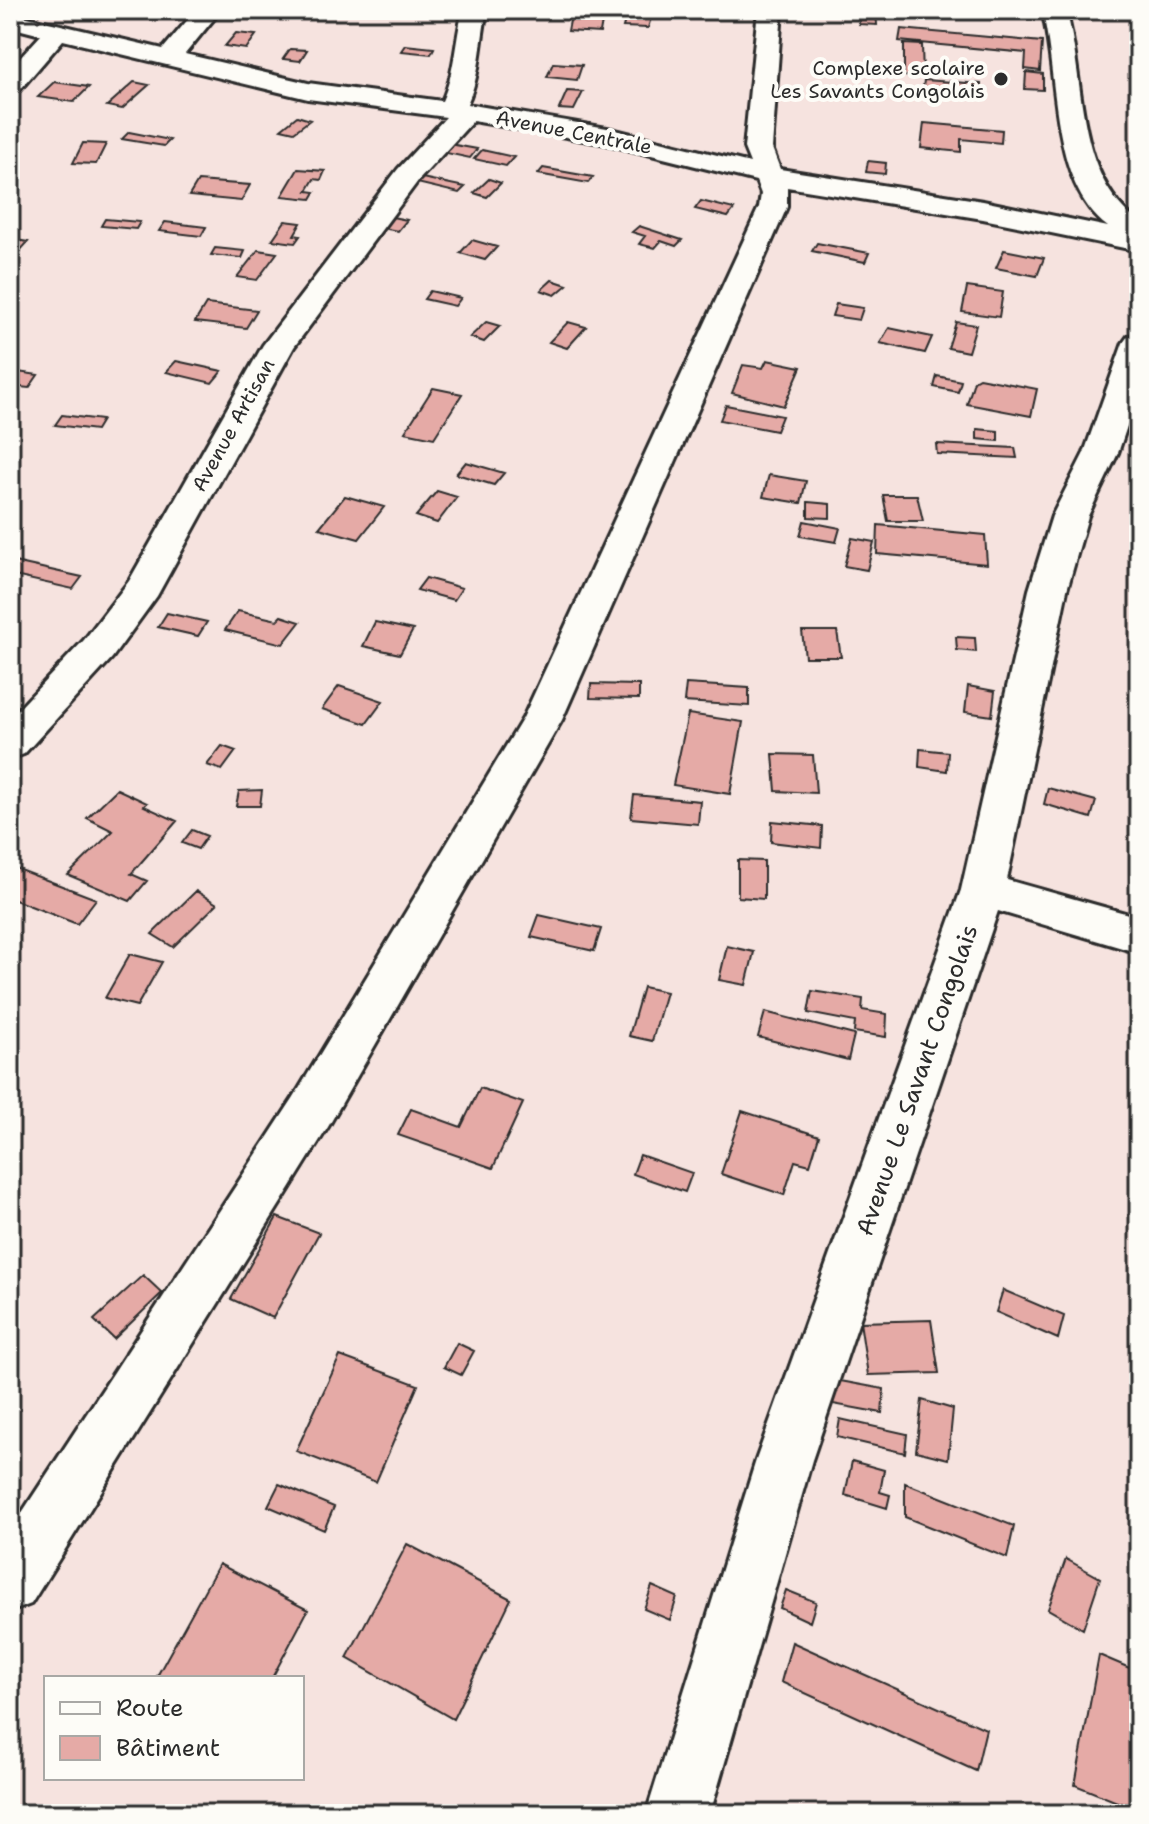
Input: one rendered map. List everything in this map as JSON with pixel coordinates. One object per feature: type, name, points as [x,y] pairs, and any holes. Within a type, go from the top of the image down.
[{"type":"street","points":[[169,57],[209,10]]},
{"type":"street","points":[[458,111],[465,80],[466,47],[475,10]]},
{"type":"street","points":[[10,1583],[311,1112],[542,720],[773,207],[775,194],[758,148],[770,10]]},
{"type":"street","points":[[1054,10],[1065,41],[1075,151],[1082,172],[1114,216],[1139,236]]},
{"type":"street","name":"Avenue Centrale","points":[[10,20],[55,34],[169,57],[308,91],[458,111],[607,136],[769,176],[983,210],[1139,242]]},
{"type":"street","points":[[10,85],[55,34]]},
{"type":"street","name":"Avenue Artisan","points":[[10,744],[98,649],[144,587],[279,345],[325,280],[373,225],[458,111]]},
{"type":"street","name":"Avenue Le Savant Congolais","points":[[678,1814],[784,1460],[983,890],[1048,590],[1070,516],[1101,453],[1139,343]]},
{"type":"street","points":[[983,890],[1139,935]]},
{"type":"building","points":[[572,10],[604,11],[600,33],[568,31]]},
{"type":"building","points":[[628,10],[653,11],[648,28],[623,27]]},
{"type":"building","points":[[858,12],[876,12],[877,25],[859,24]]},
{"type":"building","points":[[901,29],[1042,42],[1040,71],[1025,69],[1026,53],[899,41]]},
{"type":"building","points":[[236,33],[256,35],[246,49],[225,46]]},
{"type":"building","points":[[904,44],[922,45],[923,77],[904,76]]},
{"type":"building","points":[[405,45],[434,48],[431,54],[401,51]]},
{"type":"building","points":[[290,49],[307,50],[300,61],[283,59]]},
{"type":"building","points":[[553,63],[582,65],[577,80],[547,77]]},
{"type":"building","points":[[1026,72],[1043,74],[1043,90],[1025,89]]},
{"type":"building","points":[[924,80],[981,84],[981,93],[923,88]]},
{"type":"building","points":[[54,82],[89,87],[74,102],[38,97]]},
{"type":"building","points":[[134,82],[149,85],[122,109],[107,106]]},
{"type":"building","points":[[567,91],[583,92],[574,110],[559,109]]},
{"type":"building","points":[[297,116],[310,120],[294,132],[281,129]]},
{"type":"building","points":[[924,123],[1002,130],[1001,143],[961,139],[961,152],[921,148]]},
{"type":"building","points":[[129,132],[170,140],[164,146],[122,139]]},
{"type":"building","points":[[83,143],[106,144],[96,164],[73,163]]},
{"type":"building","points":[[444,143],[477,149],[470,158],[437,151]]},
{"type":"building","points":[[482,150],[514,157],[506,166],[474,159]]},
{"type":"building","points":[[868,161],[886,163],[885,174],[866,172]]},
{"type":"building","points":[[543,168],[593,177],[588,183],[538,174]]},
{"type":"building","points":[[298,169],[325,171],[321,180],[314,179],[307,191],[315,192],[311,199],[282,196]]},
{"type":"building","points":[[422,178],[465,187],[459,193],[417,183]]},
{"type":"building","points":[[489,179],[501,183],[487,197],[474,193]]},
{"type":"building","points":[[198,181],[250,185],[241,201],[189,196]]},
{"type":"building","points":[[701,201],[734,209],[728,217],[695,209]]},
{"type":"building","points":[[392,217],[407,220],[398,231],[382,228]]},
{"type":"building","points":[[105,219],[140,222],[136,229],[101,226]]},
{"type":"building","points":[[285,221],[301,223],[294,235],[300,236],[295,243],[272,240]]},
{"type":"building","points":[[165,222],[206,227],[201,236],[159,231]]},
{"type":"building","points":[[639,226],[682,240],[676,246],[661,241],[655,248],[639,244],[645,236],[632,232]]},
{"type":"building","points":[[10,239],[28,242],[10,262]]},
{"type":"building","points":[[472,240],[497,247],[485,260],[460,253]]},
{"type":"building","points":[[817,243],[869,253],[865,262],[812,251]]},
{"type":"building","points":[[215,248],[245,251],[242,258],[211,255]]},
{"type":"building","points":[[258,250],[277,253],[257,280],[237,277]]},
{"type":"building","points":[[1004,250],[1044,258],[1037,276],[996,268]]},
{"type":"building","points":[[552,280],[567,285],[555,295],[541,290]]},
{"type":"building","points":[[967,287],[1003,292],[999,317],[962,312]]},
{"type":"building","points":[[430,291],[461,298],[455,306],[424,299]]},
{"type":"building","points":[[206,304],[257,310],[246,328],[195,322]]},
{"type":"building","points":[[836,304],[863,308],[859,320],[832,316]]},
{"type":"building","points":[[486,322],[500,326],[484,342],[470,337]]},
{"type":"building","points":[[568,322],[586,327],[567,348],[549,342]]},
{"type":"building","points":[[956,322],[976,325],[968,352],[948,348]]},
{"type":"building","points":[[889,328],[932,337],[925,353],[880,343]]},
{"type":"building","points":[[767,360],[801,367],[784,406],[732,393],[743,365],[763,368]]},
{"type":"building","points":[[176,361],[222,371],[212,383],[166,372]]},
{"type":"building","points":[[18,372],[38,375],[29,388],[10,386]]},
{"type":"building","points":[[937,376],[961,381],[958,392],[934,387]]},
{"type":"building","points":[[979,378],[1037,389],[1031,416],[967,404],[974,381]]},
{"type":"building","points":[[433,388],[462,394],[434,438],[405,432]]},
{"type":"building","points":[[726,405],[782,416],[776,431],[720,420]]},
{"type":"building","points":[[62,415],[102,420],[96,430],[55,425]]},
{"type":"building","points":[[977,429],[998,431],[998,441],[977,439]]},
{"type":"building","points":[[936,444],[1015,448],[1017,458],[937,454]]},
{"type":"building","points":[[466,462],[504,473],[494,485],[456,474]]},
{"type":"building","points":[[769,475],[806,481],[801,503],[763,497]]},
{"type":"building","points":[[437,491],[457,497],[437,523],[416,516]]},
{"type":"building","points":[[883,495],[917,495],[923,521],[888,521]]},
{"type":"building","points":[[345,496],[384,507],[359,539],[319,528]]},
{"type":"building","points":[[808,502],[830,504],[830,518],[808,517]]},
{"type":"building","points":[[804,521],[840,528],[836,542],[800,536]]},
{"type":"building","points":[[878,525],[985,535],[987,564],[877,554]]},
{"type":"building","points":[[852,538],[874,542],[867,570],[844,566]]},
{"type":"building","points":[[10,561],[82,577],[73,589],[10,575]]},
{"type":"building","points":[[426,578],[462,588],[454,600],[417,590]]},
{"type":"building","points":[[238,611],[277,620],[281,616],[300,622],[283,644],[225,630]]},
{"type":"building","points":[[167,613],[207,622],[198,636],[158,627]]},
{"type":"building","points":[[375,622],[413,630],[400,654],[363,646]]},
{"type":"building","points":[[802,631],[837,631],[841,657],[805,657]]},
{"type":"building","points":[[956,637],[975,638],[976,652],[957,650]]},
{"type":"building","points":[[591,684],[639,685],[639,699],[590,698]]},
{"type":"building","points":[[686,684],[749,688],[749,706],[684,702]]},
{"type":"building","points":[[339,686],[383,701],[366,724],[322,709]]},
{"type":"building","points":[[968,686],[995,691],[992,716],[965,712]]},
{"type":"building","points":[[688,714],[743,722],[730,794],[673,785]]},
{"type":"building","points":[[222,746],[236,751],[222,770],[207,765]]},
{"type":"building","points":[[920,749],[948,752],[947,771],[919,767]]},
{"type":"building","points":[[773,754],[813,755],[816,793],[776,791]]},
{"type":"building","points":[[1048,788],[1096,801],[1091,818],[1044,804]]},
{"type":"building","points":[[117,789],[177,821],[131,874],[147,881],[130,901],[68,875],[113,831],[87,818]]},
{"type":"building","points":[[262,790],[260,806],[236,806],[239,791]]},
{"type":"building","points":[[634,795],[700,801],[698,824],[631,818]]},
{"type":"building","points":[[772,821],[822,826],[821,848],[771,842]]},
{"type":"building","points":[[192,830],[207,836],[198,849],[182,843]]},
{"type":"building","points":[[738,860],[764,861],[764,899],[738,897]]},
{"type":"building","points":[[10,866],[96,899],[77,924],[10,898]]},
{"type":"building","points":[[196,891],[217,904],[173,947],[152,934]]},
{"type":"building","points":[[539,915],[601,929],[594,951],[531,937]]},
{"type":"building","points":[[727,946],[754,952],[746,985],[719,980]]},
{"type":"building","points":[[130,954],[162,962],[137,1006],[105,998]]},
{"type":"building","points":[[643,987],[666,992],[652,1041],[629,1036]]},
{"type":"building","points":[[812,991],[863,999],[862,1010],[887,1014],[886,1037],[854,1032],[855,1022],[808,1013]]},
{"type":"building","points":[[765,1012],[854,1035],[848,1060],[758,1037]]},
{"type":"building","points":[[480,1088],[523,1103],[493,1168],[398,1135],[411,1109],[461,1127]]},
{"type":"building","points":[[742,1111],[819,1136],[810,1165],[795,1161],[784,1195],[721,1174]]},
{"type":"building","points":[[640,1155],[692,1173],[685,1192],[633,1174]]},
{"type":"building","points":[[277,1217],[319,1233],[273,1318],[231,1299]]},
{"type":"building","points":[[143,1275],[162,1293],[114,1339],[94,1320]]},
{"type":"building","points":[[1003,1290],[1064,1316],[1058,1339],[996,1312]]},
{"type":"building","points":[[931,1320],[939,1373],[868,1375],[860,1322]]},
{"type":"building","points":[[457,1343],[474,1351],[461,1375],[444,1367]]},
{"type":"building","points":[[340,1356],[418,1385],[376,1482],[296,1451]]},
{"type":"building","points":[[835,1380],[884,1389],[882,1413],[833,1404]]},
{"type":"building","points":[[922,1400],[953,1409],[948,1459],[916,1451]]},
{"type":"building","points":[[840,1419],[907,1434],[905,1453],[837,1437]]},
{"type":"building","points":[[852,1461],[884,1470],[880,1492],[890,1495],[887,1508],[845,1495]]},
{"type":"building","points":[[905,1483],[1014,1526],[1007,1558],[905,1517]]},
{"type":"building","points":[[279,1484],[334,1507],[324,1530],[268,1506]]},
{"type":"building","points":[[407,1544],[511,1599],[453,1719],[347,1658]]},
{"type":"building","points":[[1066,1559],[1100,1578],[1083,1629],[1048,1609]]},
{"type":"building","points":[[219,1564],[308,1610],[273,1676],[157,1676]]},
{"type":"building","points":[[652,1586],[677,1597],[670,1620],[644,1609]]},
{"type":"building","points":[[786,1590],[816,1602],[810,1622],[780,1608]]},
{"type":"building","points":[[792,1642],[986,1729],[976,1771],[781,1682]]},
{"type":"building","points":[[1099,1655],[1139,1672],[1139,1764],[1132,1808],[1075,1785]]},
{"type":"place","name":"Complexe scolaire Les Savants Congolais","points":[[1001,79]]}]
